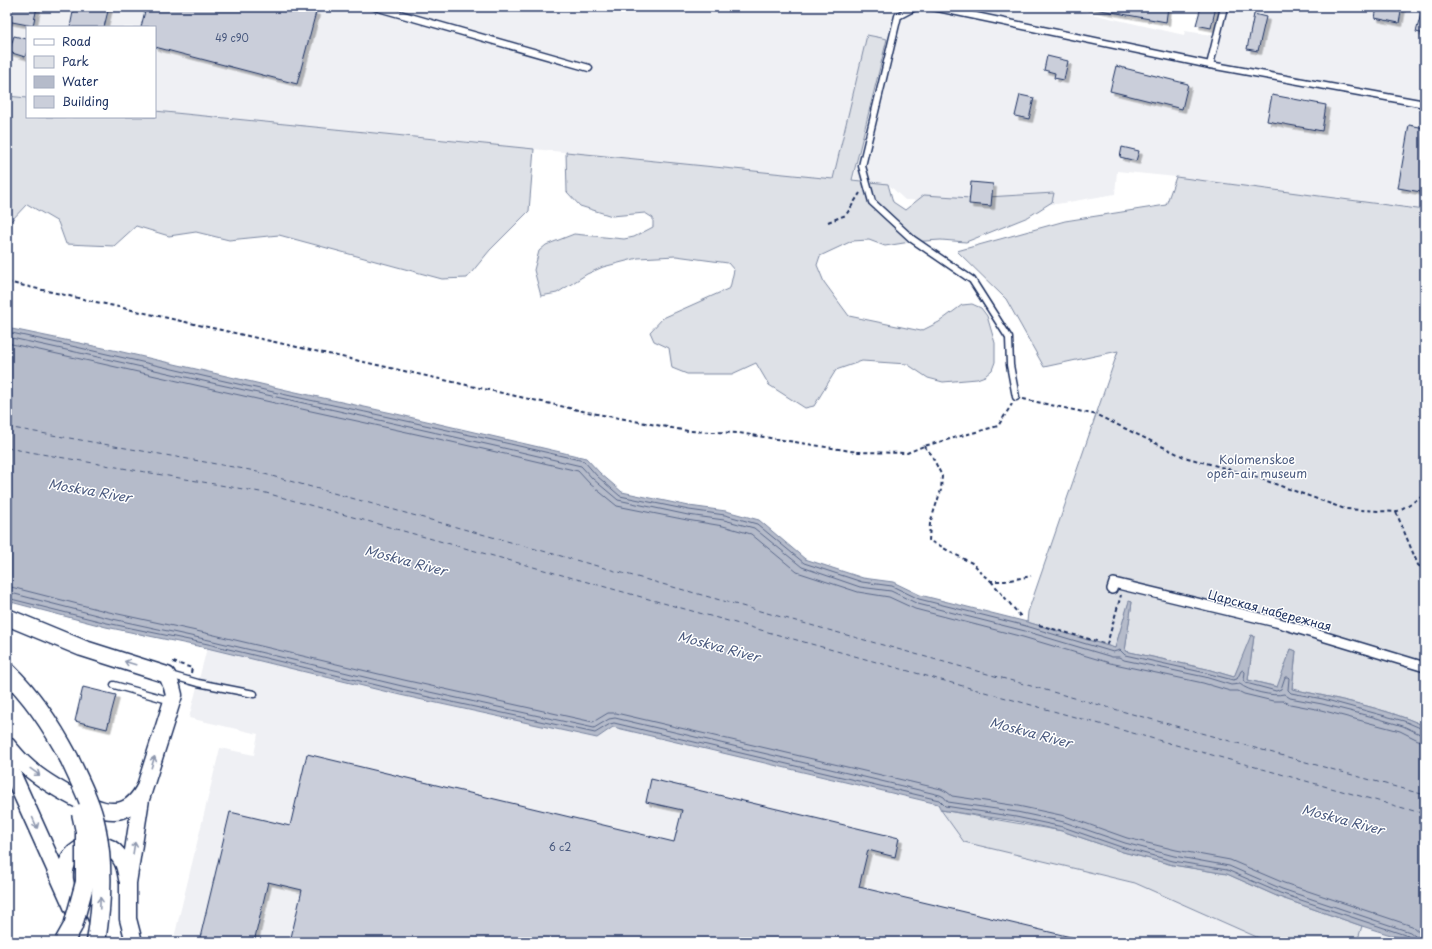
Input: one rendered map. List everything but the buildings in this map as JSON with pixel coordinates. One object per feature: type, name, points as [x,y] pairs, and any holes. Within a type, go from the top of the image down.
[{"type":"main road","points":[[7,672],[36,704],[55,731],[86,795],[96,826],[101,867],[99,923],[96,942]]},
{"type":"main road","points":[[64,942],[73,926],[85,882],[85,831],[69,758]]},
{"type":"street","name":"Царская набережная","points":[[1112,590],[1114,583],[1276,622],[1425,667]]},
{"type":"street","points":[[7,617],[82,648],[167,674],[174,695],[141,799],[128,883],[128,919],[134,942]]},
{"type":"street","points":[[7,745],[24,764],[49,782],[89,806],[115,812],[133,804],[139,798],[144,788]]},
{"type":"street","points":[[7,762],[88,942]]},
{"type":"street","points":[[70,900],[64,878],[64,869],[71,855],[83,847],[98,845],[112,850],[122,861],[128,883]]},
{"type":"lane","points":[[375,7],[589,68]]},
{"type":"lane","points":[[915,7],[898,16],[862,166],[872,202],[912,239],[972,280],[1009,338],[1010,365],[1016,397]]},
{"type":"lane","points":[[933,7],[1210,65],[1425,104]]},
{"type":"lane","points":[[1210,65],[1224,7]]},
{"type":"lane","points":[[167,674],[198,683],[254,694]]},
{"type":"lane","points":[[114,685],[172,701]]},
{"type":"path","points":[[828,222],[846,215],[867,184]]},
{"type":"path","points":[[7,282],[587,412],[688,431],[739,433],[857,452],[906,453],[924,446],[998,426],[1016,397],[1097,415],[1184,458],[1250,475],[1345,508],[1396,512],[1425,495]]},
{"type":"path","points":[[924,446],[931,454],[942,476],[941,490],[930,523],[928,541],[940,545],[950,552],[974,564],[983,575],[991,581],[1022,618]]},
{"type":"path","points":[[1396,512],[1418,565],[1425,571]]},
{"type":"path","points":[[991,581],[1005,581],[1031,576]]},
{"type":"path","points":[[1039,624],[1107,644],[1122,592]]},
{"type":"shaded area","points":[[7,7],[1061,7],[1184,35],[1185,31],[1212,35],[1218,7],[1425,7],[1425,210],[1176,177],[1117,171],[1115,194],[1057,204],[905,200],[888,184],[854,179],[887,40],[867,35],[833,179],[156,111],[156,26],[26,26],[26,98],[7,96]]},
{"type":"shaded area","points":[[207,648],[400,695],[597,738],[613,727],[939,804],[941,810],[964,842],[1135,883],[1268,942],[173,942],[220,748],[254,755],[258,734],[189,718]]},
{"type":"shaded area","points":[[1362,926],[1413,942],[1357,942]]},
{"type":"green space","points":[[867,35],[887,39],[852,180],[888,184],[893,202],[905,210],[924,195],[971,198],[1054,193],[1052,202],[1028,217],[966,242],[941,240],[910,242],[885,246],[869,240],[852,241],[820,256],[817,265],[824,282],[849,316],[921,331],[939,322],[962,305],[972,304],[981,308],[987,316],[995,343],[995,362],[992,370],[985,376],[977,379],[943,382],[928,378],[907,364],[862,361],[836,370],[814,406],[805,408],[769,385],[756,363],[732,374],[687,374],[672,368],[669,348],[654,341],[650,332],[663,318],[730,288],[734,270],[728,263],[676,256],[638,258],[603,267],[587,274],[557,293],[541,296],[534,270],[539,251],[546,245],[574,234],[624,239],[634,237],[653,227],[653,218],[645,213],[612,216],[580,206],[567,192],[566,152],[833,179]]},
{"type":"green space","points":[[7,96],[26,98],[26,118],[156,118],[156,111],[534,149],[529,211],[490,250],[467,278],[442,279],[279,235],[229,240],[196,232],[169,236],[136,226],[114,246],[66,244],[58,222],[27,204],[11,221],[9,249],[7,250]]},
{"type":"green space","name":"Kolomenskoe open-air museum","points":[[1176,177],[1425,210],[1425,726],[1409,719],[1376,709],[1292,689],[1296,651],[1291,649],[1278,687],[1248,680],[1254,636],[1252,635],[1234,677],[1207,669],[1125,651],[1132,602],[1129,602],[1115,648],[1027,622],[1028,612],[1118,351],[1044,367],[1006,299],[957,251],[1065,221],[1166,205]]},
{"type":"green space","points":[[941,810],[1062,831],[1123,852],[1173,865],[1227,874],[1279,897],[1362,926],[1357,942],[1268,942],[1135,883],[964,842]]},
{"type":"water","name":"Moskva River","points":[[7,328],[118,351],[586,458],[600,473],[622,492],[689,506],[726,511],[759,520],[805,559],[863,578],[893,582],[920,595],[1027,622],[1115,648],[1129,601],[1132,602],[1125,651],[1207,669],[1234,677],[1251,635],[1254,636],[1248,680],[1277,687],[1291,649],[1296,651],[1292,689],[1376,709],[1409,719],[1425,726],[1425,942],[1413,942],[1362,926],[1279,897],[1227,874],[1173,865],[1123,852],[1062,831],[1015,821],[941,810],[938,804],[613,727],[597,738],[400,695],[207,648],[106,627],[7,601]]},
{"type":"ferry route","points":[[7,427],[250,470],[1425,795]]},
{"type":"ferry route","points":[[7,448],[266,493],[1425,814]]}]
